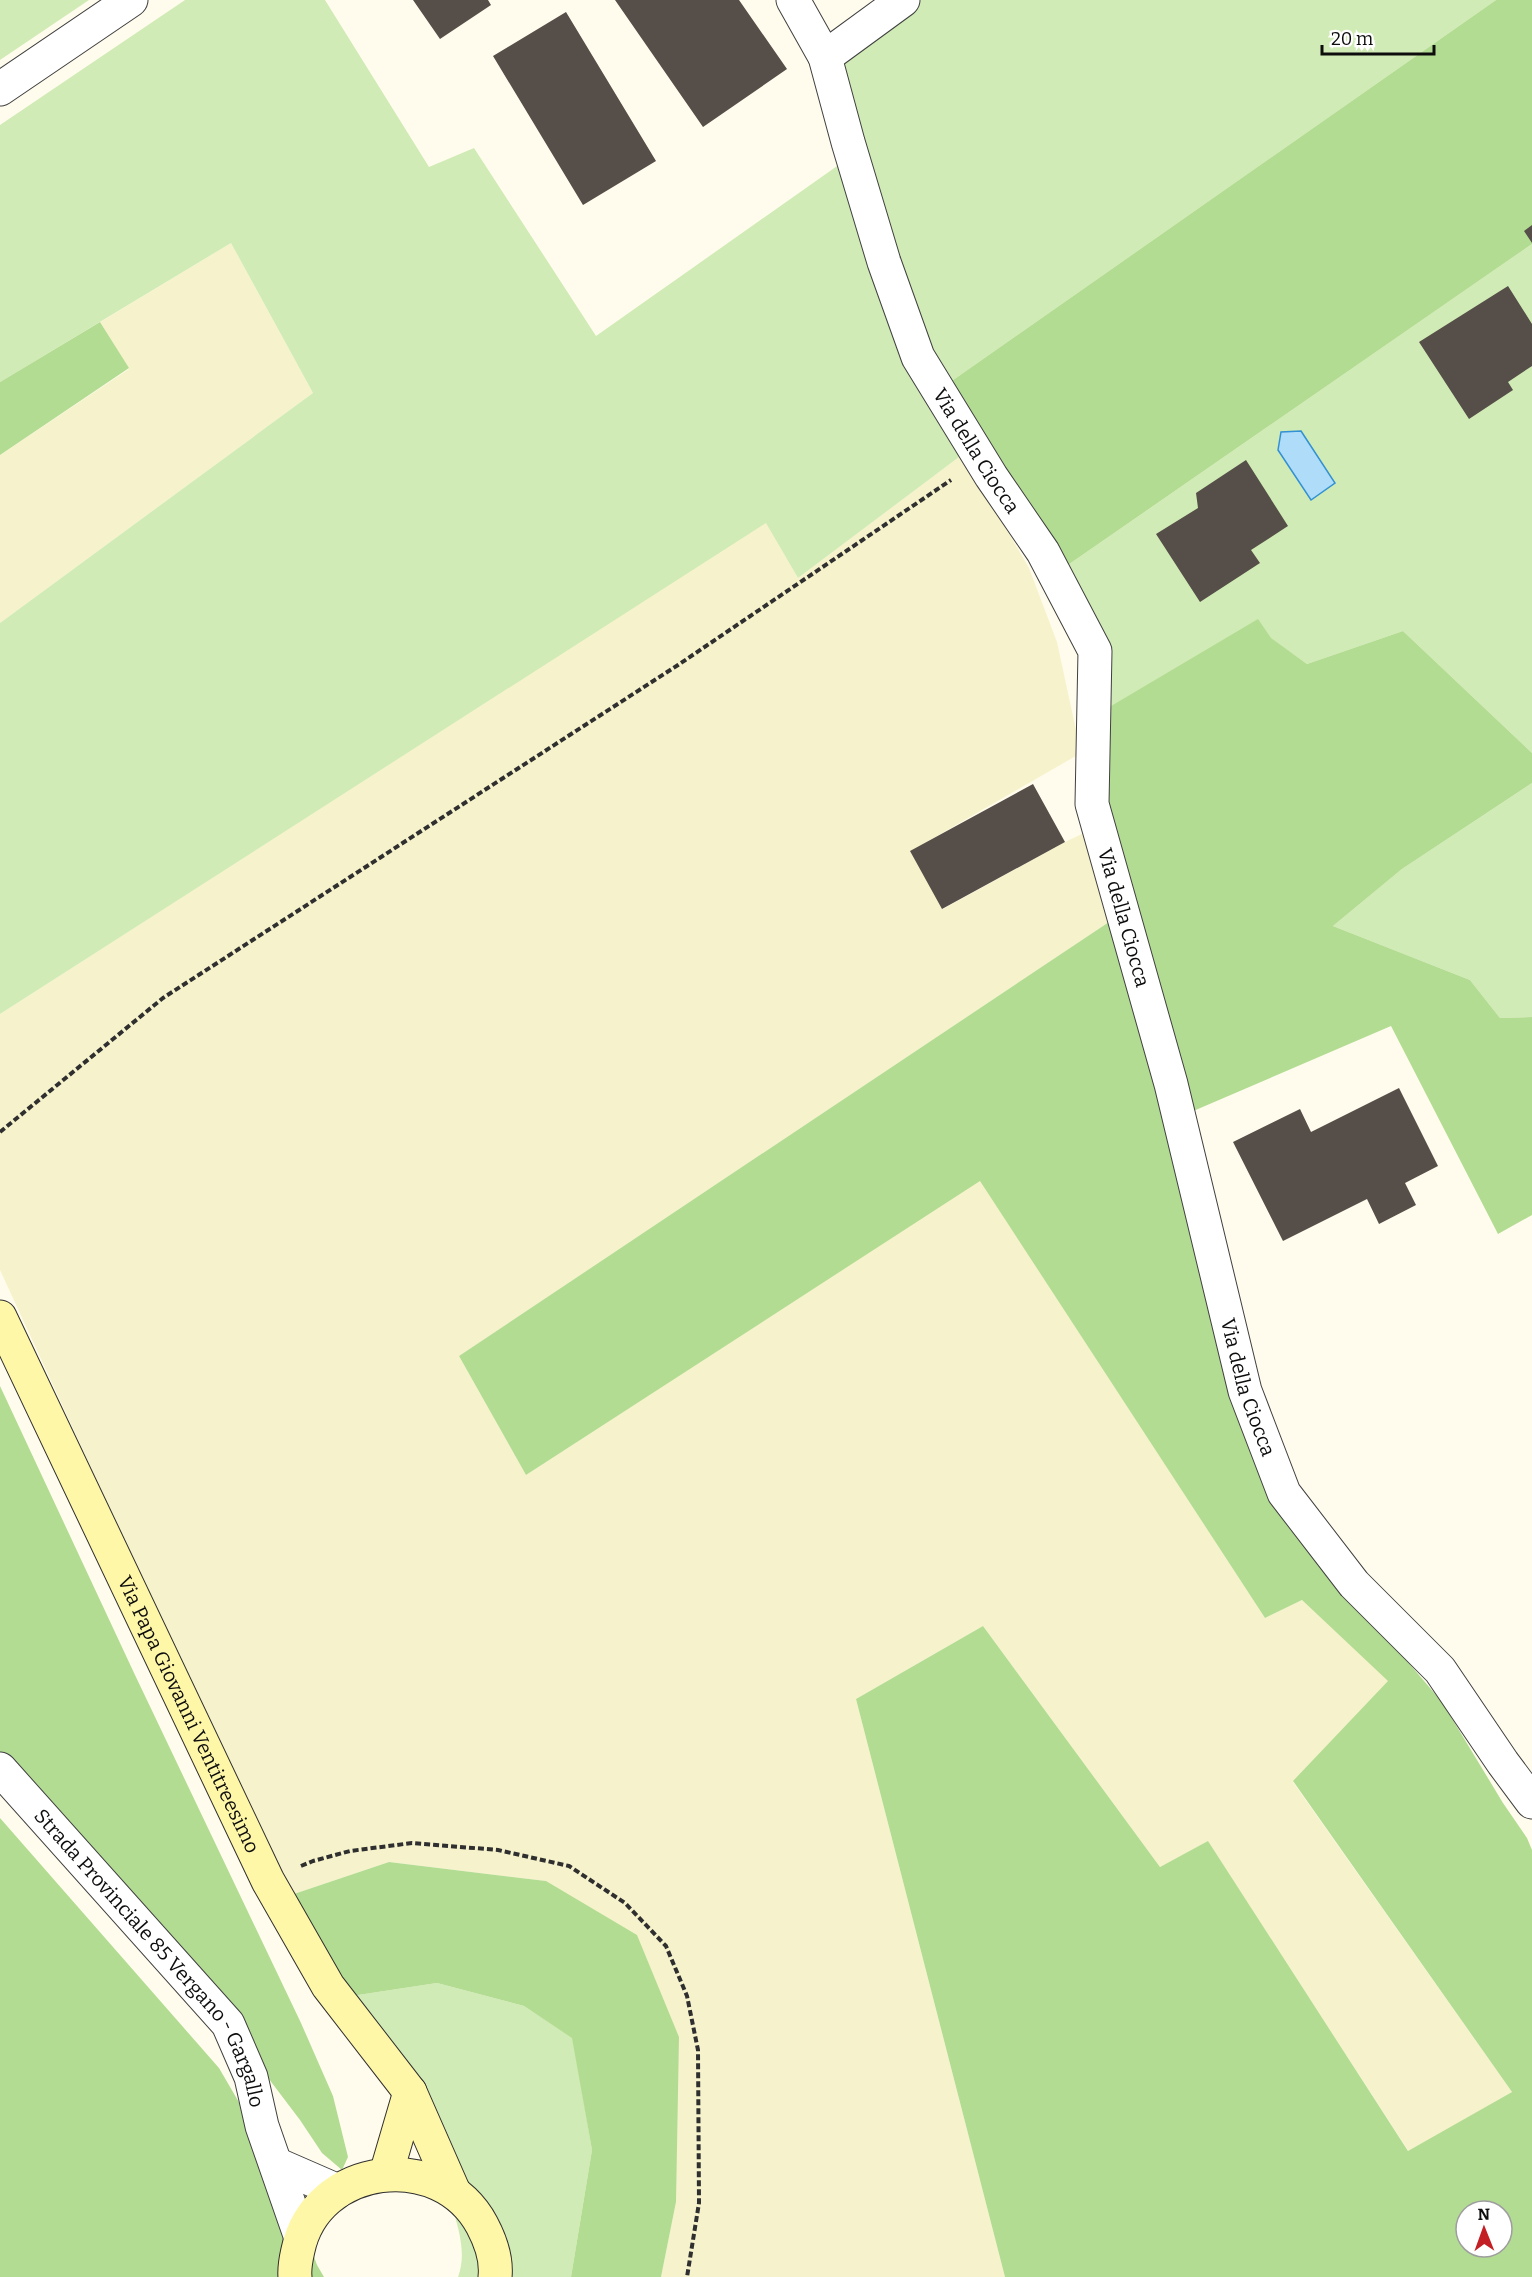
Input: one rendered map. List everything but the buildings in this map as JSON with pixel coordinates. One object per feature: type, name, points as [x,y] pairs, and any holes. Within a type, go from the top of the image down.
[{"type":"main road","name":"Via Papa Giovanni Ventitreesimo","points":[[0,1317],[268,1881],[328,1986],[410,2092],[454,2192]]},
{"type":"main road","points":[[386,2174],[410,2092]]},
{"type":"main road","points":[[295,2277],[294,2268],[301,2238],[310,2219],[323,2204],[338,2191],[361,2179],[386,2174],[410,2175],[433,2181],[454,2192],[476,2213],[490,2241],[495,2277]]},
{"type":"street","points":[[0,89],[131,0]]},
{"type":"street","name":"Via della Ciocca","points":[[793,0],[825,57],[884,262],[918,357],[981,459],[1043,552],[1095,651],[1092,804],[1171,1084],[1245,1391],[1284,1493],[1354,1584],[1440,1670],[1532,1802]]},
{"type":"street","points":[[825,57],[903,0]]},
{"type":"street","name":"Strada Provinciale 85 Vergano - Gargallo","points":[[0,1769],[228,2024],[251,2077],[262,2126],[301,2238]]},
{"type":"street","points":[[276,2164],[338,2191]]},
{"type":"path","points":[[0,1132],[163,998],[678,665],[981,459]]},
{"type":"path","points":[[268,1881],[314,1861],[350,1851],[412,1843],[498,1850],[569,1866],[625,1903],[666,1946],[687,1996],[698,2050],[699,2203],[687,2277]]},
{"type":"shaded area","points":[[231,243],[313,393],[0,623],[0,455],[129,369],[100,322]]},
{"type":"shaded area","points":[[963,454],[1029,568],[1057,642],[1081,753],[911,851],[943,909],[1088,831],[1112,920],[459,1356],[526,1475],[980,1180],[1265,1618],[1302,1600],[1389,1681],[1293,1782],[1512,2092],[1409,2152],[1208,1842],[1160,1867],[983,1626],[856,1699],[1005,2277],[661,2277],[676,2202],[546,1881],[389,1862],[288,1896],[0,1270],[0,1014],[766,522],[798,578]]},
{"type":"green space","points":[[0,0],[89,0],[0,60]]},
{"type":"green space","points":[[185,0],[325,0],[429,167],[474,148],[596,336],[840,164],[963,454],[798,578],[766,523],[0,1014],[0,623],[313,393],[231,243],[0,382],[0,125]]},
{"type":"green space","points":[[909,0],[1496,0],[946,385],[909,310],[832,57]]},
{"type":"green space","points":[[1496,0],[1532,0],[1532,244],[1065,567],[946,385]]},
{"type":"green space","points":[[1532,244],[1532,753],[1403,631],[1307,664],[1270,638],[1101,712],[1065,567]]},
{"type":"green space","points":[[100,322],[129,368],[0,455],[0,382]]},
{"type":"green space","points":[[1258,619],[1271,638],[1307,664],[1403,631],[1532,753],[1532,783],[1402,869],[1333,926],[1470,980],[1500,1018],[1532,1017],[1532,1215],[1498,1234],[1391,1026],[1184,1115],[1099,802],[1101,712]]},
{"type":"green space","points":[[1532,783],[1532,1017],[1500,1018],[1470,980],[1333,926],[1402,869]]},
{"type":"green space","points":[[1112,920],[1173,1144],[1217,1347],[1256,1458],[1332,1573],[1442,1702],[1503,1803],[1527,1838],[1532,1850],[1532,2277],[1005,2277],[856,1699],[983,1626],[1160,1867],[1208,1841],[1408,2151],[1512,2092],[1293,1781],[1388,1681],[1302,1600],[1265,1618],[980,1181],[526,1475],[459,1356]]},
{"type":"green space","points":[[0,1386],[301,2023],[333,2096],[348,2157],[342,2170],[322,2153],[244,2046],[0,1763]]},
{"type":"green space","points":[[0,1818],[219,2068],[290,2190],[317,2265],[324,2277],[0,2277]]},
{"type":"green space","points":[[389,1862],[546,1881],[637,1935],[679,2037],[676,2202],[661,2277],[571,2277],[592,2150],[572,2038],[524,2006],[437,1983],[345,1997],[288,1896]]},
{"type":"green space","points":[[437,1983],[524,2006],[573,2038],[592,2150],[571,2277],[458,2277],[462,2253],[454,2213],[345,1997]]},
{"type":"water","points":[[1301,431],[1335,483],[1311,500],[1278,450],[1281,432]]}]
